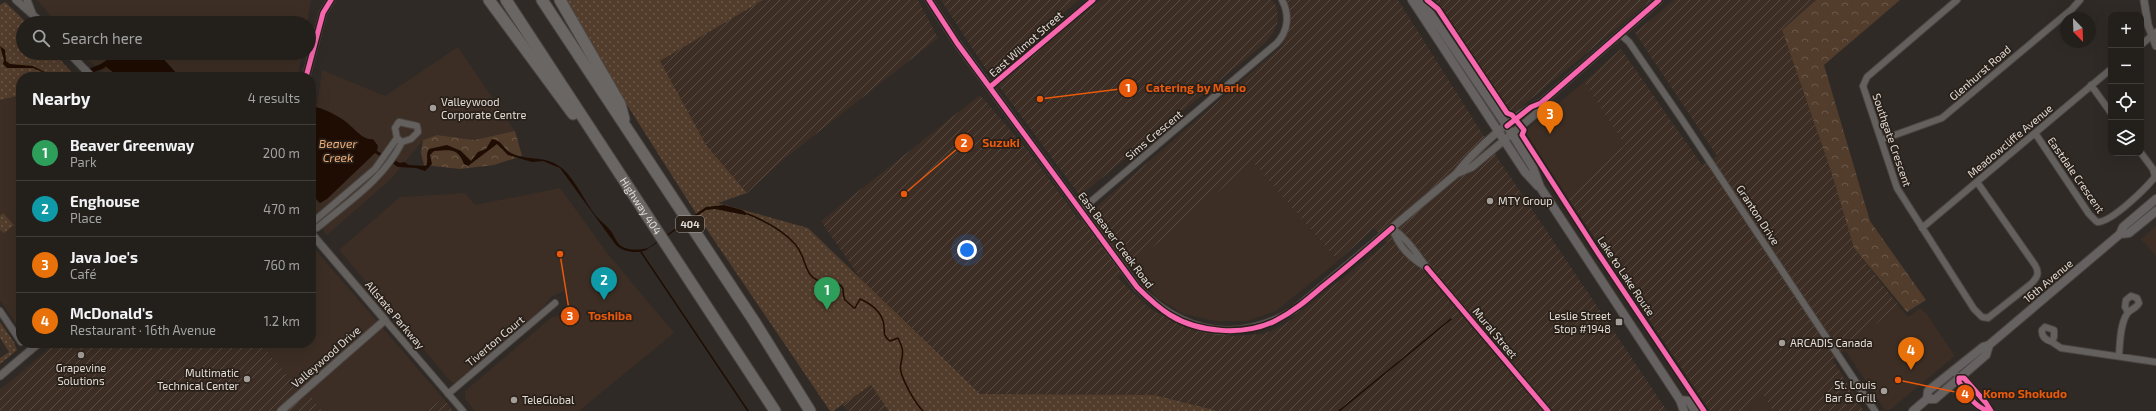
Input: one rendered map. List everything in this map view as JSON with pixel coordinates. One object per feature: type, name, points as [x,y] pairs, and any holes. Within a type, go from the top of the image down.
[{"type":"highway","points":[[489,0],[539,70],[623,179]]},
{"type":"highway","name":"Highway 404","points":[[506,0],[775,411]]},
{"type":"highway","name":"404","points":[[542,0],[754,321],[810,411]]},
{"type":"highway","points":[[560,0],[620,104],[626,127]]},
{"type":"main road","points":[[1412,0],[1524,172],[1540,188],[1680,400],[1684,411]]},
{"type":"main road","points":[[1420,0],[1507,126],[1533,168],[1540,188]]},
{"type":"main road","name":"16th Avenue","points":[[1927,399],[1927,392],[1983,347],[1989,345],[2120,234],[2123,227],[2156,198]]},
{"type":"main road","name":"16th Avenue","points":[[2120,234],[2129,233],[2156,211]]},
{"type":"main road","name":"16th Avenue","points":[[1913,411],[1927,399],[1935,399],[1986,355],[1989,345]]},
{"type":"main road","points":[[1680,400],[1689,401],[1696,411]]},
{"type":"street","points":[[16,0],[23,8],[35,16]]},
{"type":"street","points":[[27,0],[32,13]]},
{"type":"street","points":[[316,39],[323,13],[331,0]]},
{"type":"street","name":"East Beaver Creek Road","points":[[929,0],[990,87],[1137,287],[1153,302],[1171,315],[1183,321],[1209,328],[1231,331],[1261,326],[1274,322],[1294,310],[1456,174],[1466,161],[1499,132],[1531,107],[1541,103]]},
{"type":"street","name":"East Wilmot Street","points":[[990,87],[1093,0]]},
{"type":"street","name":"Sims Crescent","points":[[1081,210],[1277,43],[1285,33],[1287,22],[1282,0]]},
{"type":"street","points":[[1541,103],[1659,0]]},
{"type":"street","name":"Southgate Crescent","points":[[1957,0],[1864,81],[1863,90],[1897,188],[1974,309],[1982,317],[1991,316],[2031,284],[2036,279],[2037,268],[1977,182]]},
{"type":"street","name":"Glenhurst Road","points":[[1881,140],[1942,118],[2072,9],[2080,0]]},
{"type":"street","points":[[2144,0],[2148,25],[2154,34],[2156,46]]},
{"type":"street","name":"Granton Drive","points":[[1620,34],[1629,42],[1681,118],[1875,411]]},
{"type":"street","points":[[2144,42],[2154,34]]},
{"type":"street","points":[[76,60],[87,72]]},
{"type":"street","points":[[307,72],[311,60]]},
{"type":"street","name":"Meadowcliffe Avenue","points":[[1922,228],[2108,71]]},
{"type":"street","points":[[2091,85],[2108,109]]},
{"type":"street","name":"East Beaver Creek Road","points":[[1456,174],[1472,167],[1512,134],[1538,112],[1541,103]]},
{"type":"street","name":"Eastdale Crescent","points":[[2035,133],[2089,214],[2097,222],[2102,222],[2110,218],[2148,186],[2155,177],[2154,169],[2143,156]]},
{"type":"street","points":[[316,219],[375,169],[399,140],[394,157],[383,173],[316,228]]},
{"type":"street","name":"Mural Street","points":[[1392,228],[1397,241],[1413,260],[1427,268],[1548,411]]},
{"type":"street","name":"Allstate Parkway","points":[[316,239],[463,411]]},
{"type":"street","name":"Tiverton Court","points":[[448,394],[555,303]]},
{"type":"street","points":[[0,311],[16,335]]},
{"type":"street","points":[[2119,355],[2124,321],[2128,312]]},
{"type":"street","name":"Valleywood Drive","points":[[281,411],[385,320]]},
{"type":"street","points":[[2052,342],[2061,348],[2070,350],[2119,355],[2156,362]]},
{"type":"street","points":[[25,348],[28,352]]},
{"type":"street","points":[[0,376],[33,348]]},
{"type":"street","points":[[1953,370],[1959,378],[1958,382],[1975,404],[1981,409],[1991,411]]},
{"type":"street","points":[[1959,378],[1964,378],[1991,411]]},
{"type":"shaded area","points":[[37,0],[311,0],[308,16],[51,16]]},
{"type":"shaded area","points":[[763,0],[918,0],[938,38],[784,159],[747,193],[706,145],[659,61]]},
{"type":"shaded area","points":[[941,0],[1079,0],[990,75]]},
{"type":"shaded area","points":[[1101,0],[1272,0],[1277,7],[1278,21],[1273,33],[1265,43],[1080,196],[999,86],[1003,79]]},
{"type":"shaded area","points":[[1285,0],[1398,0],[1499,160],[1667,411],[1218,411],[1154,395],[980,394],[865,285],[821,221],[980,95],[1030,153],[1080,221],[1282,46],[1290,15]],"holes":[[[1253,162],[1338,261],[1374,228],[1387,243],[1284,325],[1263,334],[1233,336],[1189,329],[1150,309],[1117,277]]]},
{"type":"shaded area","points":[[1434,0],[1651,0],[1515,112],[1508,112]]},
{"type":"shaded area","points":[[1674,0],[1816,0],[1782,30],[1831,171],[1854,248],[1898,305],[1833,360],[1864,411],[1773,411],[1763,395],[1744,411],[1710,411],[1566,195],[1625,145],[1584,82],[1621,49],[1702,165],[1717,156],[1635,33]]},
{"type":"shaded area","points":[[458,47],[515,131],[474,140],[437,135],[423,140],[391,179],[327,235],[316,221],[316,113],[322,70],[385,96]]},
{"type":"shaded area","points":[[88,60],[301,60],[299,72],[104,72]]},
{"type":"shaded area","points":[[1584,82],[1625,145],[1566,195],[1525,131]]},
{"type":"shaded area","points":[[16,96],[16,324],[0,300],[0,100]]},
{"type":"shaded area","points":[[1253,162],[1338,261],[1276,311],[1247,321],[1215,321],[1184,314],[1156,297],[1131,263]]},
{"type":"shaded area","points":[[560,188],[608,254],[674,333],[579,411],[475,411],[465,399],[465,391],[552,317],[563,315],[567,309],[568,300],[564,291],[551,297],[544,307],[457,382],[452,383],[339,250],[400,197],[465,193],[475,205]]},
{"type":"shaded area","points":[[2156,226],[2156,256],[2141,239]]},
{"type":"shaded area","points":[[316,250],[443,398],[427,411],[322,411],[308,393],[298,388],[264,348],[316,348]]},
{"type":"shaded area","points":[[1898,305],[1908,317],[1920,308],[1926,313],[1955,356],[1890,410],[1885,410],[1845,350]]},
{"type":"shaded area","points":[[50,348],[264,348],[298,388],[308,393],[322,411],[0,411],[0,390]]},
{"type":"shaded area","points":[[871,385],[889,411],[847,411],[842,404]]},
{"type":"shaded area","points":[[1763,395],[1773,411],[1744,411]]},
{"type":"shaded area","points":[[443,398],[453,411],[427,411]]},
{"type":"green space","points":[[567,0],[763,0],[660,61],[706,145],[747,193],[718,203],[808,228],[980,394],[1154,395],[1218,411],[889,411],[871,385],[833,411],[830,411],[697,215],[622,97]]},
{"type":"green space","points":[[1816,0],[1900,0],[1824,65],[1870,221],[1926,300],[1907,312],[1854,248],[1831,171],[1782,30]]},
{"type":"green space","points":[[5,2],[20,16],[16,16],[16,60],[60,60],[71,72],[16,72],[16,96],[0,100],[0,5]]},
{"type":"green space","points":[[515,131],[522,156],[494,165],[460,169],[424,165],[421,153],[423,140],[437,135],[474,140]]},
{"type":"green space","points":[[3,213],[14,225],[4,233],[0,230],[0,216]]},
{"type":"green space","points":[[0,322],[14,342],[17,350],[0,364],[0,358],[9,352],[0,338]]},
{"type":"water","points":[[0,46],[5,50],[6,61],[10,64],[33,66],[44,72],[33,68],[7,68],[3,64],[4,60]]},
{"type":"water","points":[[107,60],[164,60],[175,72],[113,72],[105,66],[105,68],[94,72],[81,72]]},
{"type":"water","name":"Beaver Creek","points":[[316,107],[342,119],[365,138],[373,139],[378,146],[377,151],[400,163],[404,162],[409,165],[426,166],[427,153],[429,149],[447,145],[461,151],[471,161],[478,152],[486,149],[492,139],[498,141],[508,151],[518,156],[550,161],[557,164],[568,174],[596,216],[611,231],[619,245],[627,249],[638,250],[648,248],[706,207],[724,205],[742,210],[748,214],[745,215],[715,209],[706,210],[646,250],[638,252],[626,251],[616,245],[560,168],[543,161],[532,162],[508,155],[497,144],[468,166],[464,164],[456,152],[449,150],[434,151],[430,155],[432,164],[425,171],[416,168],[398,167],[375,153],[327,199],[320,203],[316,199]]},
{"type":"waterway","name":"Beaver Creek","points":[[748,214],[773,226],[785,234],[799,250],[812,277],[825,283],[833,281],[841,286],[843,288],[845,300],[854,308],[860,299],[877,310],[882,317],[887,339],[890,341],[898,338],[901,344],[903,354],[900,368],[902,377],[913,398],[923,411]]},
{"type":"waterway","points":[[641,252],[748,411]]},
{"type":"waterway","points":[[1339,411],[1451,319]]},
{"type":"cycle path","points":[[316,39],[323,13],[331,0]]},
{"type":"cycle path","points":[[929,0],[957,43],[1137,287],[1161,309],[1182,321],[1194,326],[1222,330],[1250,329],[1275,321],[1288,314],[1305,301],[1392,228]]},
{"type":"cycle path","points":[[990,87],[1093,0]]},
{"type":"cycle path","name":"Lake to Lake Route","points":[[1427,0],[1438,9],[1507,113],[1512,115],[1524,130],[1522,135],[1596,250],[1704,411]]},
{"type":"cycle path","points":[[1507,126],[1531,107],[1541,103],[1659,0]]},
{"type":"cycle path","points":[[307,72],[311,60]]},
{"type":"cycle path","points":[[1427,268],[1548,411]]},
{"type":"cycle path","points":[[1990,411],[1980,407],[1972,400],[1959,382],[1959,378],[1964,378],[1991,411]]},
{"type":"place","name":"Catering by Mario","points":[[1040,99]]},
{"type":"place","name":"Valleywood Corporate Centre","points":[[433,108]]},
{"type":"place","name":"Java Joe's","points":[[1550,134]]},
{"type":"place","name":"Suzuki","points":[[904,194]]},
{"type":"place","name":"MTY Group","points":[[1490,201]]},
{"type":"place","name":"Toshiba","points":[[560,254]]},
{"type":"place","name":"Enghouse","points":[[604,300]]},
{"type":"place","name":"Beaver Greenway","points":[[827,310]]},
{"type":"place","name":"Leslie Street Stop #1948","points":[[1619,322]]},
{"type":"place","name":"ARCADIS Canada","points":[[1782,343]]},
{"type":"place","name":"Grapevine Solutions","points":[[81,355]]},
{"type":"place","name":"McDonald's","points":[[1911,370]]},
{"type":"place","name":"Multimatic Technical Center","points":[[247,379]]},
{"type":"place","name":"Komo Shokudo","points":[[1898,380]]},
{"type":"place","name":"St. Louis Bar & Grill","points":[[1884,391]]},
{"type":"place","name":"TeleGlobal","points":[[514,400]]}]
